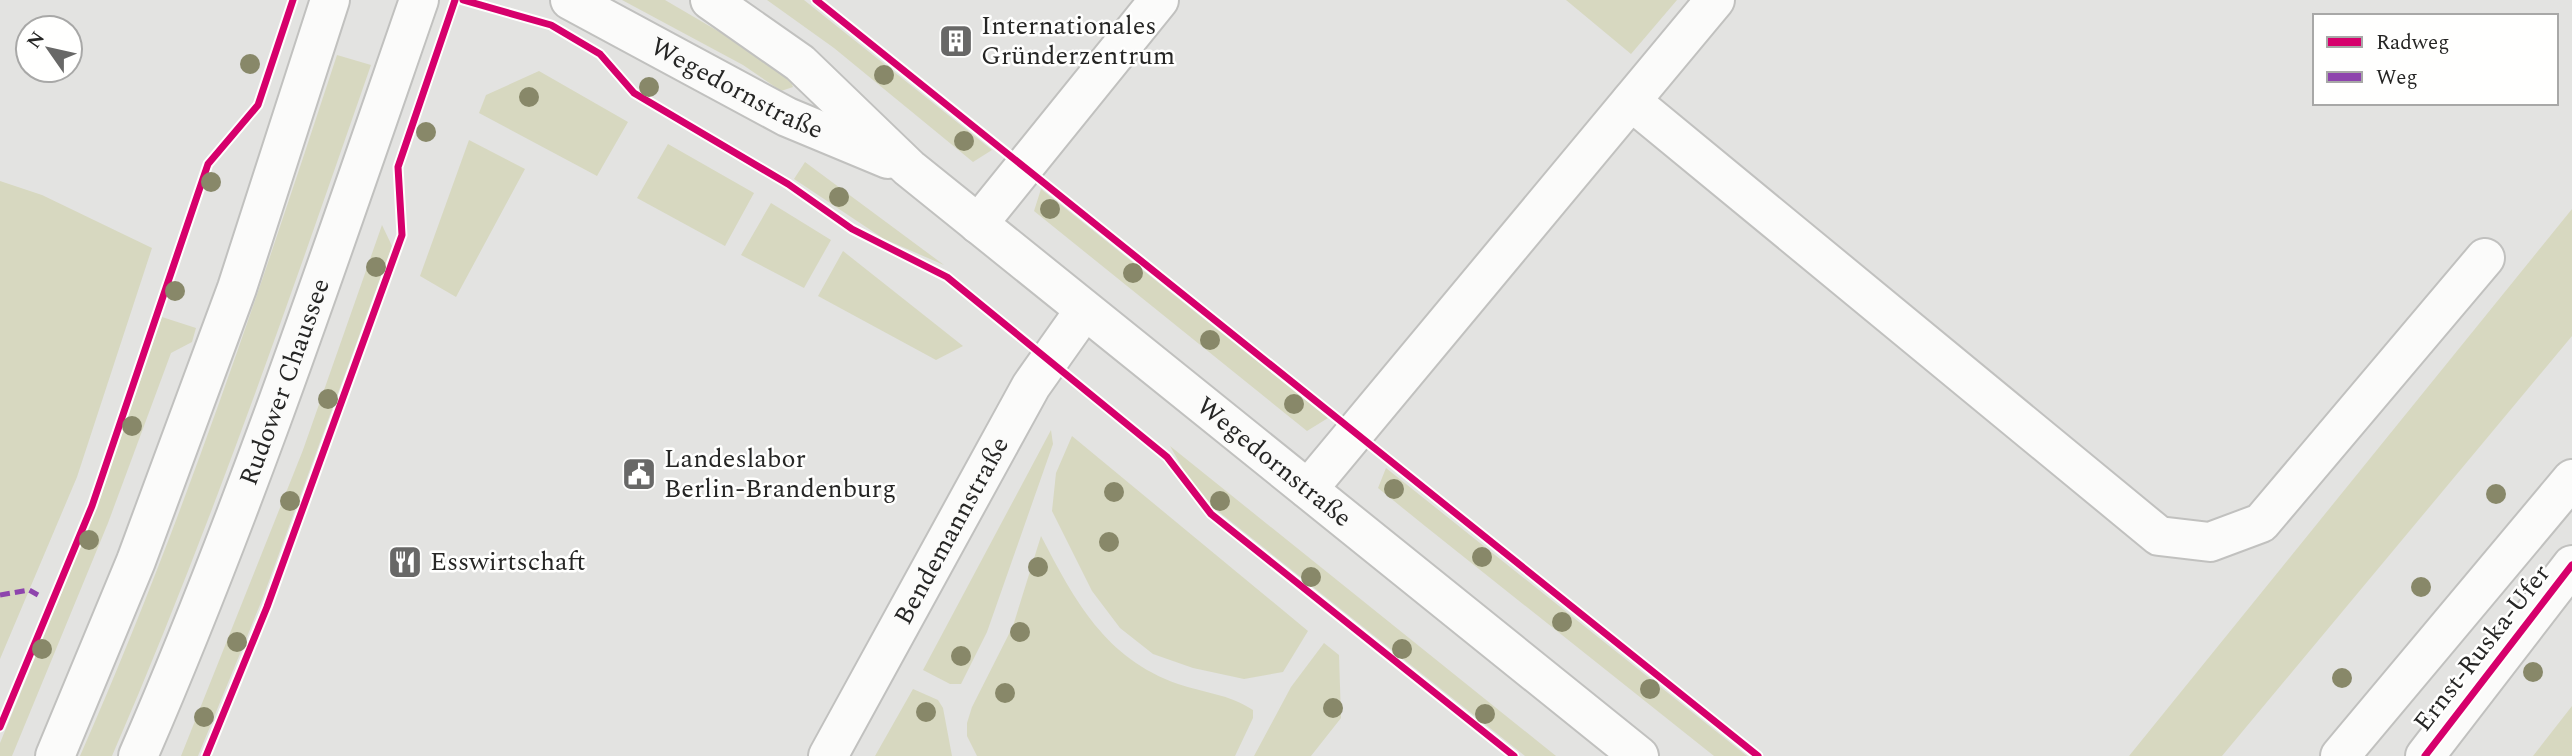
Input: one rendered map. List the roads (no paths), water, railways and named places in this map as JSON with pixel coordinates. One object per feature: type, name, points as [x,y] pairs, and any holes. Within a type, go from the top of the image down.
[{"type":"main road","points":[[55,756],[136,562],[232,301],[330,0]]},
{"type":"main road","name":"Rudower Chaussee","points":[[138,756],[183,654],[288,372],[419,0]]},
{"type":"main road","name":"Wegedornstraße","points":[[570,0],[788,117],[909,168]]},
{"type":"main road","name":"Wegedornstraße","points":[[710,0],[800,62],[909,168],[1639,756]]},
{"type":"main road","points":[[978,224],[1159,0]]},
{"type":"main road","points":[[1308,489],[1715,0]]},
{"type":"main road","points":[[1631,101],[2159,536],[2210,542],[2260,523],[2485,258]]},
{"type":"main road","name":"Bendemannstraße","points":[[828,756],[1031,386],[1084,311]]},
{"type":"main road","name":"Ernst-Ruska-Ufer","points":[[2340,756],[2572,479]]},
{"type":"main road","name":"Ernst-Ruska-Ufer","points":[[2425,756],[2572,565]]},
{"type":"place","name":"Internationales Gründerzentrum","points":[[956,41]]},
{"type":"place","name":"Landeslabor Berlin-Brandenburg","points":[[639,474]]},
{"type":"place","name":"Esswirtschaft","points":[[405,562]]}]
